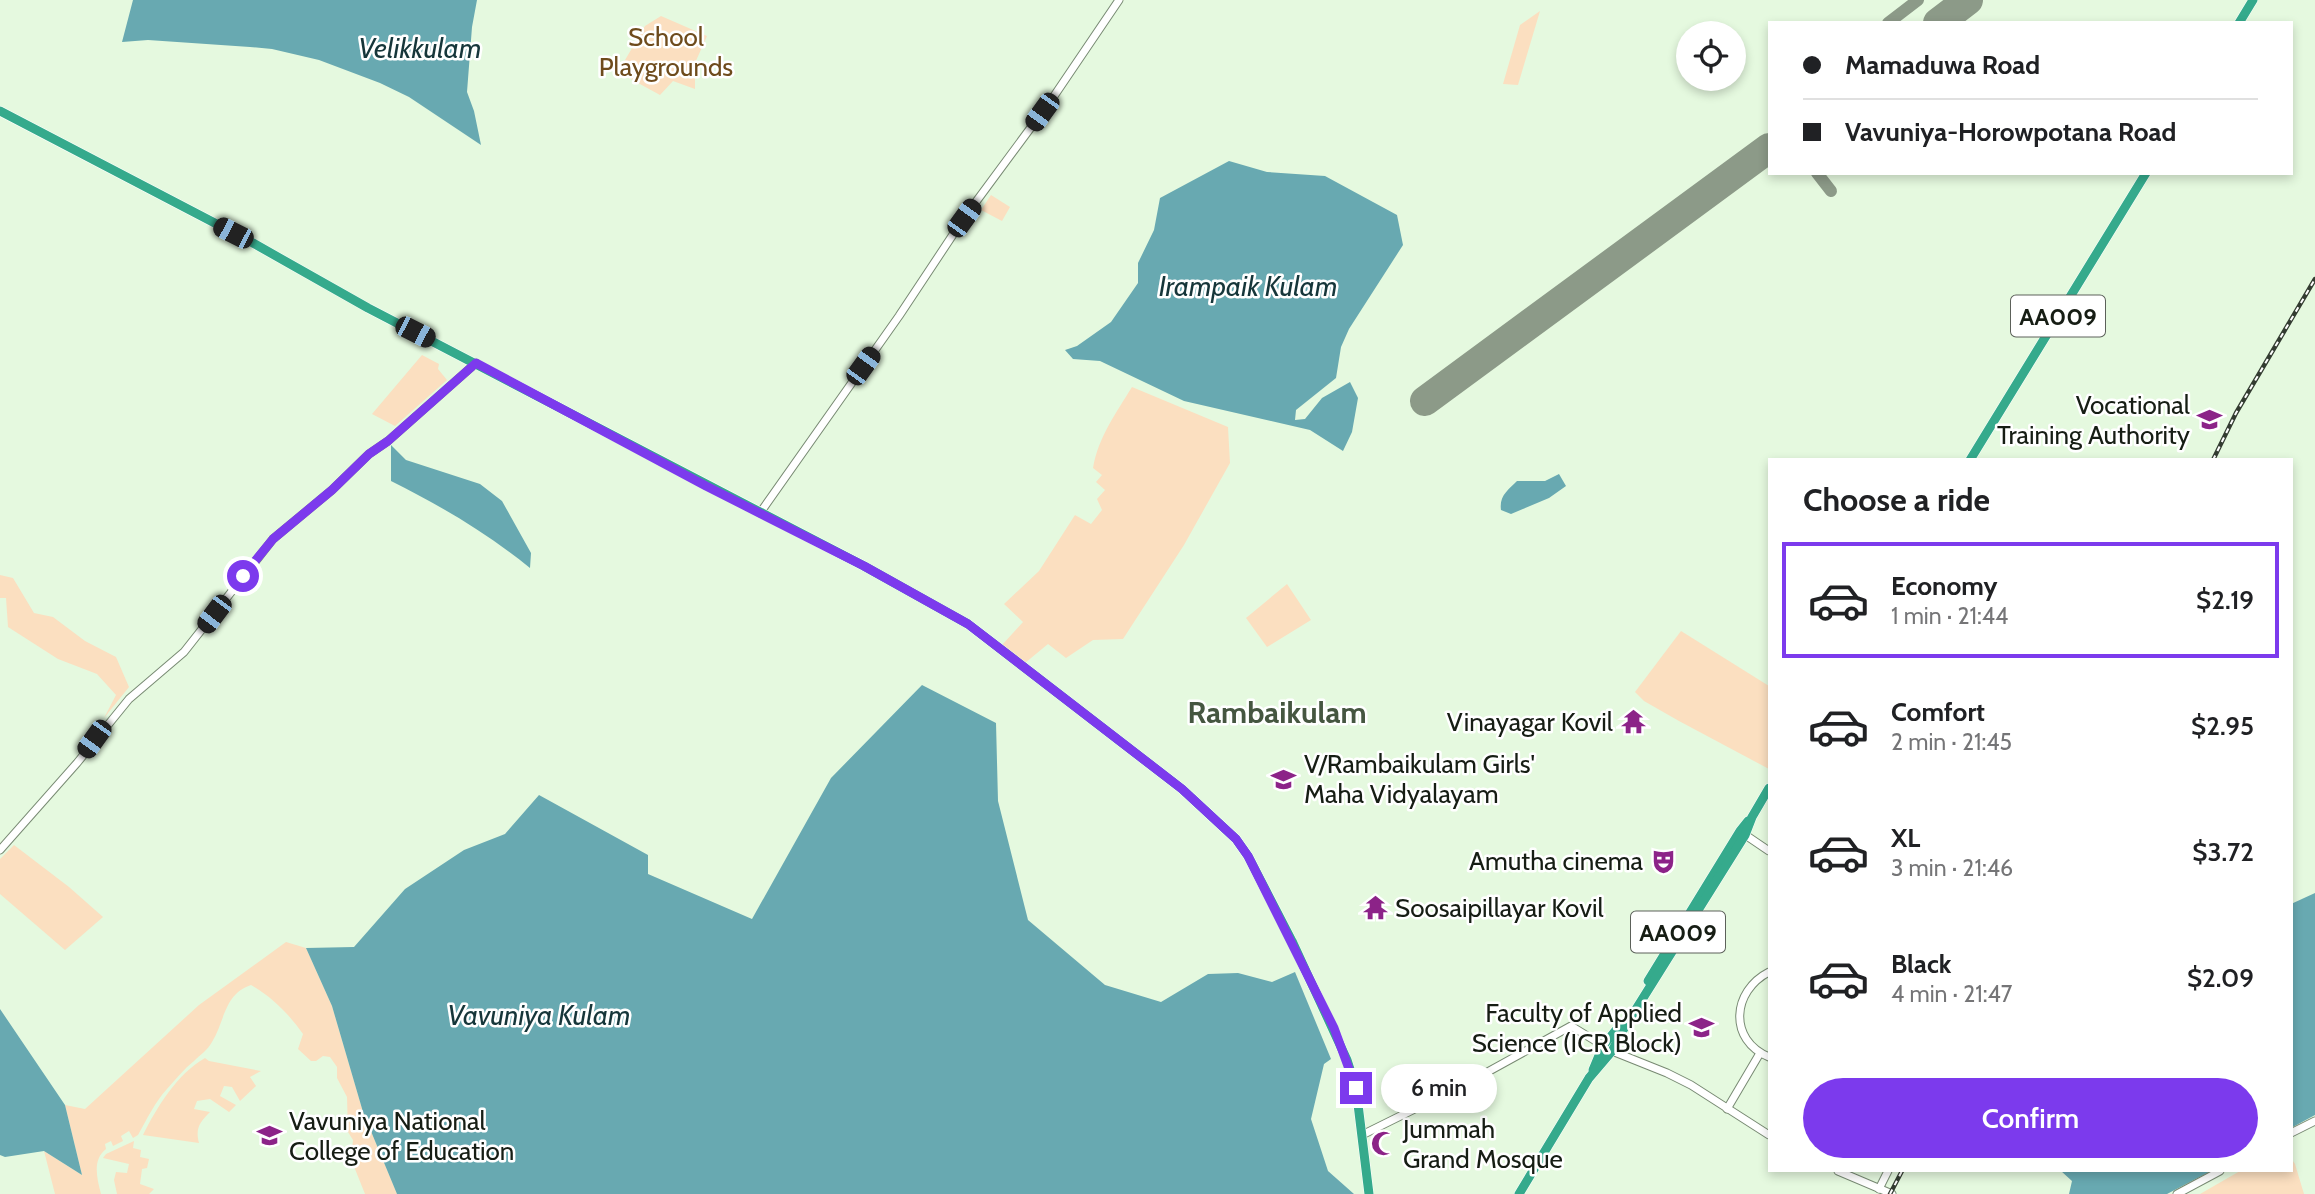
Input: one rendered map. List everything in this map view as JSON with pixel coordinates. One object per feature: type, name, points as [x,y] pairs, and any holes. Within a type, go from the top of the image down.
[{"type":"highway","points":[[2240,21],[2253,0]]},
{"type":"highway","points":[[0,111],[253,243],[368,309],[864,566],[968,624],[1182,789],[1236,839],[1257,872],[1334,1028],[1356,1088],[1369,1194]]},
{"type":"highway","name":"AA009","points":[[1971,458],[2145,175]]},
{"type":"highway","name":"AA009","points":[[1519,1194],[1589,1079],[1612,1051],[1652,979],[1768,790]]},
{"type":"highway","name":"AA009","points":[[1589,1079],[1603,1046],[1652,979]]},
{"type":"street","points":[[760,513],[1119,0]]},
{"type":"street","points":[[0,850],[129,699],[184,652],[273,539],[476,363]]},
{"type":"street","points":[[1742,833],[1768,850]]},
{"type":"street","points":[[1768,973],[1756,979],[1746,990],[1739,1017],[1742,1031],[1750,1044],[1768,1057]]},
{"type":"street","points":[[1362,1135],[1571,1026],[1612,1051],[1691,1085],[1768,1134]]},
{"type":"street","points":[[1727,1109],[1760,1053]]},
{"type":"street","points":[[2293,1132],[2315,1121]]},
{"type":"street","points":[[1840,1172],[1892,1194]]},
{"type":"street","points":[[1879,1189],[1888,1172]]},
{"type":"street","points":[[2177,1194],[2218,1172]]},
{"type":"green space","points":[[1540,11],[1518,85],[1503,84],[1520,25]]},
{"type":"green space","name":"School Playgrounds","points":[[661,16],[707,36],[695,63],[695,89],[673,81],[660,95],[618,72],[645,26]]},
{"type":"green space","points":[[991,195],[1010,207],[1002,221],[981,210]]},
{"type":"green space","points":[[422,355],[439,364],[438,369],[447,380],[395,426],[372,414]]},
{"type":"green space","points":[[1132,387],[1228,427],[1230,463],[1184,545],[1123,639],[1093,640],[1066,658],[1048,644],[1025,663],[1002,645],[1023,622],[1004,604],[1039,571],[1075,515],[1091,524],[1102,510],[1097,499],[1105,490],[1096,482],[1102,475],[1093,468],[1095,457],[1108,426]]},
{"type":"green space","points":[[0,575],[13,578],[34,613],[53,617],[85,641],[116,657],[129,687],[104,718],[116,695],[97,674],[58,659],[8,627],[6,598],[0,598]]},
{"type":"green space","points":[[1287,584],[1311,620],[1267,647],[1246,618]]},
{"type":"green space","points":[[1681,631],[1768,685],[1768,768],[1644,701],[1635,692]]},
{"type":"green space","points":[[14,845],[103,917],[65,950],[0,894],[0,859]]},
{"type":"green space","points":[[286,942],[306,948],[332,1006],[363,1112],[397,1194],[365,1194],[351,1159],[353,1140],[348,1132],[347,1097],[337,1078],[337,1067],[330,1057],[323,1056],[311,1061],[298,1049],[303,1034],[298,1027],[273,1001],[251,985],[242,989],[230,1001],[210,1045],[163,1094],[138,1135],[133,1138],[129,1131],[121,1136],[123,1141],[113,1146],[111,1141],[105,1144],[106,1149],[97,1164],[101,1194],[55,1194],[44,1151],[82,1175],[65,1105],[85,1109],[199,1005]]},
{"type":"green space","points":[[205,1058],[261,1071],[250,1077],[256,1086],[240,1101],[232,1087],[224,1086],[220,1096],[236,1105],[229,1112],[210,1099],[197,1101],[194,1109],[210,1112],[199,1126],[199,1143],[143,1135],[161,1103],[177,1082]]},
{"type":"green space","points":[[134,1141],[133,1148],[141,1150],[140,1157],[149,1159],[147,1168],[142,1169],[140,1184],[154,1189],[149,1194],[117,1194],[114,1180],[116,1172],[127,1173],[129,1164],[103,1158]]},
{"type":"green space","points":[[2293,1161],[2304,1194],[2200,1194],[2238,1172],[2293,1172]]},
{"type":"water","name":"Velikkulam","points":[[133,0],[477,0],[467,92],[481,145],[409,97],[319,60],[272,49],[148,40],[122,42]]},
{"type":"water","name":"Irampaik Kulam","points":[[1229,161],[1267,172],[1325,176],[1397,215],[1403,245],[1349,329],[1341,347],[1336,378],[1296,410],[1295,420],[1305,419],[1322,398],[1350,382],[1358,398],[1352,432],[1343,451],[1310,430],[1184,401],[1100,361],[1073,359],[1065,350],[1077,346],[1111,322],[1138,283],[1138,263],[1154,230],[1160,198]]},
{"type":"water","points":[[391,445],[406,460],[480,484],[502,501],[531,553],[530,568],[463,521],[391,481]]},
{"type":"water","points":[[1559,474],[1566,486],[1549,498],[1511,514],[1501,510],[1503,497],[1517,481],[1545,481]]},
{"type":"water","name":"Vavuniya Kulam","points":[[922,685],[996,723],[998,801],[1028,920],[1105,985],[1161,1002],[1208,974],[1238,973],[1272,982],[1295,972],[1331,1059],[1324,1064],[1311,1119],[1328,1171],[1354,1194],[397,1194],[363,1112],[332,1006],[306,948],[354,947],[405,889],[464,850],[505,834],[539,795],[648,855],[648,874],[752,919],[831,778]]},
{"type":"water","points":[[2315,893],[2315,1115],[2293,1127],[2293,903]]},
{"type":"water","points":[[0,1009],[65,1105],[82,1175],[44,1151],[5,1157],[0,1155]]},
{"type":"water","points":[[2062,1172],[2209,1172],[2167,1194],[2069,1194],[2072,1181]]},
{"type":"taxiway","points":[[1891,21],[1918,0]]},
{"type":"taxiway","points":[[1948,15],[1952,21]]},
{"type":"taxiway","points":[[1819,175],[1831,191]]},
{"type":"runway","points":[[1941,21],[1968,0]]},
{"type":"runway","points":[[1425,401],[1768,149]]},
{"type":"railway","points":[[2214,458],[2236,413],[2315,279]]},
{"type":"railway","points":[[1890,1194],[1901,1172]]},
{"type":"place","name":"Vocational Training Authority","points":[[2210,420]]},
{"type":"place","name":"Vinayagar Kovil","points":[[1633,722]]},
{"type":"place","name":"V/Rambaikulam Girls' Maha Vidyalayam","points":[[1284,779]]},
{"type":"place","name":"Amutha cinema","points":[[1663,861]]},
{"type":"place","name":"Soosaipillayar Kovil","points":[[1375,908]]},
{"type":"place","name":"Faculty of Applied Science (ICR Block)","points":[[1702,1028]]},
{"type":"place","name":"Vavuniya National College of Education","points":[[269,1136]]},
{"type":"place","name":"Jummah Grand Mosque","points":[[1383,1144]]},
{"type":"district","name":"Rambaikulam","points":[[1277,712]]},
{"type":"route","points":[[243,576],[273,539],[476,363],[706,486],[864,566],[968,624],[1182,789],[1236,839],[1248,856],[1334,1028],[1356,1088]]}]
